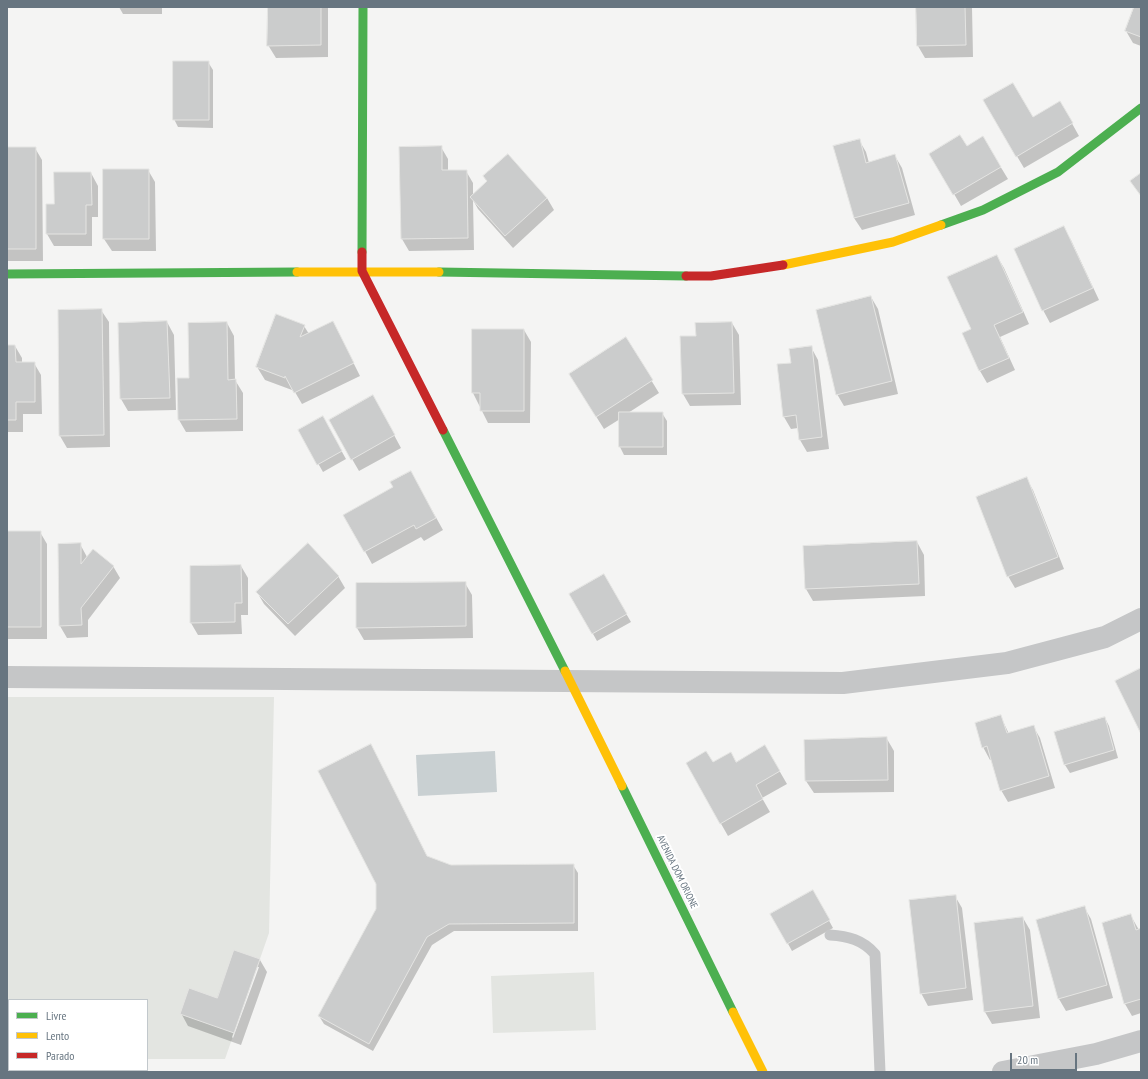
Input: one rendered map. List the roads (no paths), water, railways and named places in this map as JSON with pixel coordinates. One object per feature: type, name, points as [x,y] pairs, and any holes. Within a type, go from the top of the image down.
[{"type":"street","points":[[362,271],[363,7]]},
{"type":"street","points":[[7,274],[362,271],[711,276],[808,260],[893,242],[983,210],[1058,172],[1141,108]]},
{"type":"street","name":"AVENIDA DOM ORIONE","points":[[362,271],[571,682],[763,1072]]},
{"type":"street","points":[[7,677],[844,683],[1007,663],[1105,638],[1141,619]]},
{"type":"street","points":[[1003,1072],[1096,1054],[1141,1041]]},
{"type":"lane","points":[[830,936],[841,936],[855,940],[867,945],[875,954],[880,1072]]}]
